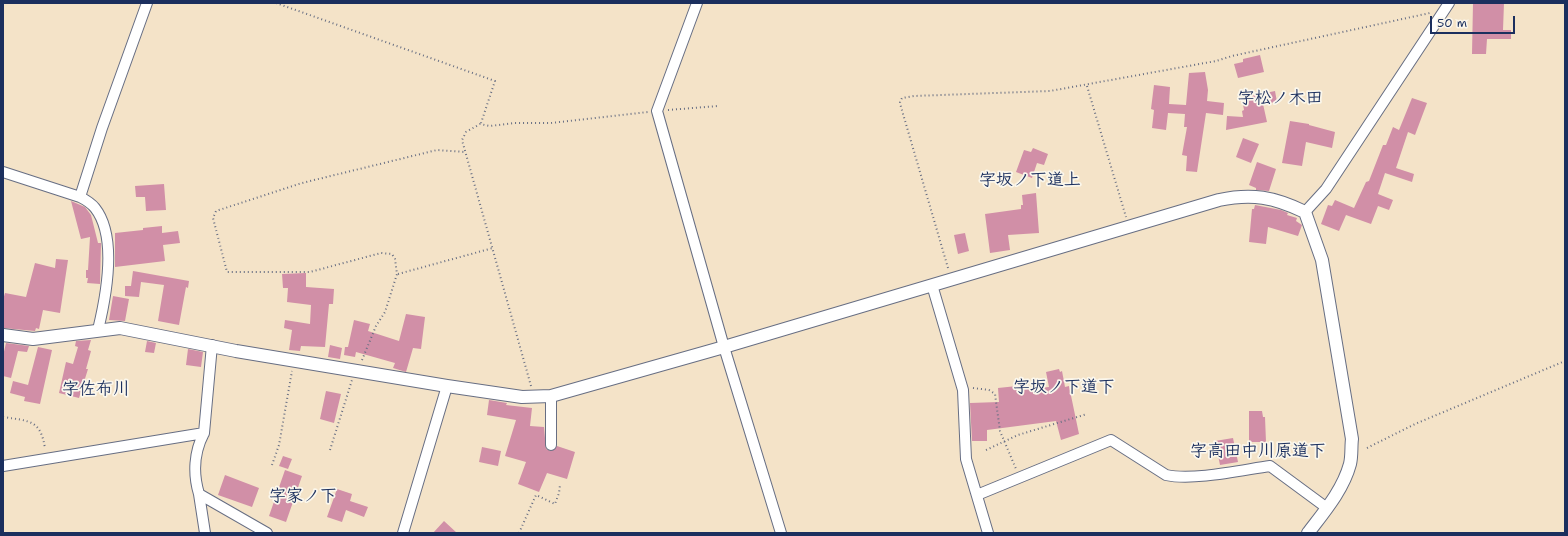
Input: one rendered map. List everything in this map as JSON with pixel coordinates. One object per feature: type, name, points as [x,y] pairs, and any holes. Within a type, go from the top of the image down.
[{"type":"street","points":[[80,197],[102,128],[147,3]]},
{"type":"street","points":[[696,3],[657,112],[724,347],[781,533]]},
{"type":"street","points":[[1305,212],[1326,189],[1449,3]]},
{"type":"street","points":[[3,172],[80,197],[96,209],[104,228],[107,244],[109,278],[106,300],[98,330]]},
{"type":"street","points":[[3,335],[33,339],[120,328],[212,345],[236,351],[447,386],[522,397],[551,396],[724,347],[1219,200],[1236,196],[1254,196],[1274,200],[1305,212],[1322,260],[1352,439],[1351,462],[1344,481],[1327,508],[1308,533]]},
{"type":"street","points":[[932,285],[963,387],[966,459],[988,533]]},
{"type":"street","points":[[205,533],[194,472],[199,442],[204,433],[212,345]]},
{"type":"street","points":[[403,533],[447,386]]},
{"type":"street","points":[[551,396],[551,445]]},
{"type":"street","points":[[3,466],[204,433]]},
{"type":"street","points":[[977,495],[1112,440],[1166,475],[1174,477],[1220,474],[1270,466],[1327,508]]},
{"type":"street","points":[[199,494],[267,533]]},
{"type":"path","points":[[276,3],[495,81],[480,124],[466,132],[462,140],[534,397]]},
{"type":"path","points":[[951,279],[901,107],[900,102],[902,98],[914,96],[1050,91],[1087,86],[1216,61],[1232,56],[1429,13],[1440,15]]},
{"type":"path","points":[[1087,86],[1129,227]]},
{"type":"path","points":[[480,124],[490,126],[515,123],[551,123],[718,106]]},
{"type":"path","points":[[330,450],[355,370],[363,358],[376,326],[385,312],[398,274],[395,259],[392,254],[386,252],[310,272],[227,272],[213,218],[216,211],[244,200],[302,183],[436,150],[465,152]]},
{"type":"path","points":[[398,274],[493,248]]},
{"type":"path","points":[[272,465],[279,445],[294,360]]},
{"type":"path","points":[[1367,448],[1415,424],[1565,361]]},
{"type":"path","points":[[963,387],[989,390],[995,394],[1000,431],[1020,477]]},
{"type":"path","points":[[986,450],[1018,435],[1087,414]]},
{"type":"path","points":[[3,417],[33,423],[39,428],[42,434],[46,458]]},
{"type":"path","points":[[519,533],[536,495],[555,504],[560,493],[560,485]]},
{"type":"building","points":[[1473,3],[1504,3],[1503,30],[1511,30],[1511,39],[1487,39],[1486,54],[1472,54]]},
{"type":"building","points":[[1260,55],[1264,72],[1238,78],[1234,64],[1243,62],[1243,59]]},
{"type":"building","points":[[1205,72],[1208,90],[1207,101],[1224,103],[1223,115],[1206,113],[1197,172],[1186,171],[1187,156],[1182,155],[1187,127],[1184,127],[1185,114],[1168,113],[1166,130],[1152,128],[1154,110],[1151,109],[1154,85],[1170,87],[1169,104],[1186,105],[1189,73]]},
{"type":"building","points":[[1275,91],[1277,102],[1263,104],[1267,122],[1226,130],[1227,116],[1243,117],[1242,111],[1244,110],[1242,98]]},
{"type":"building","points":[[1412,98],[1427,103],[1415,135],[1408,132],[1396,168],[1414,174],[1412,182],[1385,173],[1378,194],[1393,200],[1389,210],[1378,206],[1371,224],[1346,215],[1339,231],[1321,224],[1328,205],[1332,206],[1335,200],[1354,208],[1366,182],[1369,181],[1383,145],[1386,145],[1393,127],[1399,130]]},
{"type":"building","points":[[1290,121],[1309,124],[1335,132],[1332,148],[1306,142],[1302,166],[1282,163]]},
{"type":"building","points":[[1243,138],[1259,144],[1251,163],[1236,157]]},
{"type":"building","points":[[1033,148],[1048,154],[1044,165],[1037,163],[1032,178],[1016,172],[1024,150],[1031,152]]},
{"type":"building","points":[[1257,162],[1276,169],[1269,191],[1256,190],[1256,188],[1249,185]]},
{"type":"building","points":[[164,184],[166,210],[146,211],[145,197],[136,197],[135,186]]},
{"type":"building","points":[[1036,193],[1039,233],[1008,235],[1010,250],[990,253],[985,214],[1021,209],[1021,205],[1023,205],[1022,195]]},
{"type":"building","points":[[71,201],[85,207],[91,215],[98,243],[101,243],[100,284],[87,283],[88,278],[86,278],[86,270],[88,270],[90,237],[81,239]]},
{"type":"building","points":[[1255,205],[1281,210],[1288,213],[1287,215],[1297,218],[1296,221],[1302,225],[1298,236],[1268,227],[1266,244],[1249,242],[1252,209],[1254,209]]},
{"type":"building","points":[[162,226],[162,233],[178,231],[180,243],[163,245],[165,261],[115,267],[115,233]]},
{"type":"building","points":[[965,233],[969,251],[958,254],[954,235]]},
{"type":"building","points":[[56,259],[68,260],[60,313],[43,310],[39,329],[36,328],[35,331],[3,328],[3,300],[5,293],[26,297],[35,263],[55,268]]},
{"type":"building","points":[[133,271],[189,281],[188,288],[186,287],[179,325],[158,321],[164,285],[141,282],[139,297],[125,296],[125,286],[131,286]]},
{"type":"building","points":[[306,273],[306,287],[334,289],[333,304],[329,304],[325,347],[301,346],[300,351],[289,350],[292,330],[284,328],[285,320],[310,324],[311,305],[287,302],[288,288],[283,288],[282,274]]},
{"type":"building","points":[[113,296],[129,299],[125,321],[109,320]]},
{"type":"building","points":[[406,314],[425,317],[421,349],[413,348],[406,372],[393,368],[395,363],[356,352],[355,357],[344,355],[345,347],[348,347],[354,320],[370,324],[368,331],[399,341]]},
{"type":"building","points":[[91,340],[88,350],[91,351],[86,369],[88,369],[79,398],[59,393],[66,362],[73,364],[78,347],[75,346],[76,341]]},
{"type":"building","points":[[147,341],[156,343],[154,353],[145,352]]},
{"type":"building","points":[[6,343],[29,346],[27,352],[18,351],[11,378],[3,376],[3,356]]},
{"type":"building","points":[[330,345],[342,348],[340,359],[328,357]]},
{"type":"building","points":[[38,347],[52,350],[40,404],[24,401],[25,397],[10,393],[13,381],[28,385]]},
{"type":"building","points":[[188,349],[203,352],[201,367],[186,365]]},
{"type":"building","points":[[1059,369],[1060,372],[1062,371],[1065,387],[1069,386],[1079,434],[1061,440],[1056,421],[987,430],[987,441],[972,441],[970,403],[999,402],[998,388],[1017,386],[1017,390],[1049,387],[1046,372]]},
{"type":"building","points":[[326,391],[341,394],[334,423],[320,419]]},
{"type":"building","points":[[489,400],[507,403],[506,405],[532,408],[530,426],[544,427],[546,449],[551,451],[557,446],[575,452],[567,479],[547,473],[539,492],[518,484],[526,462],[505,456],[516,420],[487,415]]},
{"type":"building","points":[[1249,411],[1262,411],[1263,417],[1265,417],[1266,442],[1249,442]]},
{"type":"building","points":[[1233,438],[1238,462],[1220,465],[1215,441]]},
{"type":"building","points":[[482,447],[501,451],[498,466],[479,462]]},
{"type":"building","points":[[283,456],[292,459],[288,469],[279,466]]},
{"type":"building","points":[[285,470],[302,476],[286,522],[269,516]]},
{"type":"building","points":[[225,475],[259,488],[252,507],[218,495]]},
{"type":"building","points":[[337,489],[352,494],[350,501],[368,507],[364,517],[346,510],[342,522],[327,517]]},
{"type":"building","points":[[444,521],[457,533],[433,533]]},
{"type":"district","name":"字松ノ木田","points":[[1280,99]]},
{"type":"district","name":"字坂ノ下道上","points":[[1030,181]]},
{"type":"district","name":"字坂ノ下道下","points":[[1064,388]]},
{"type":"district","name":"字佐布川","points":[[96,390]]},
{"type":"district","name":"字高田中川原道下","points":[[1258,452]]},
{"type":"district","name":"字家ノ下","points":[[303,497]]}]
